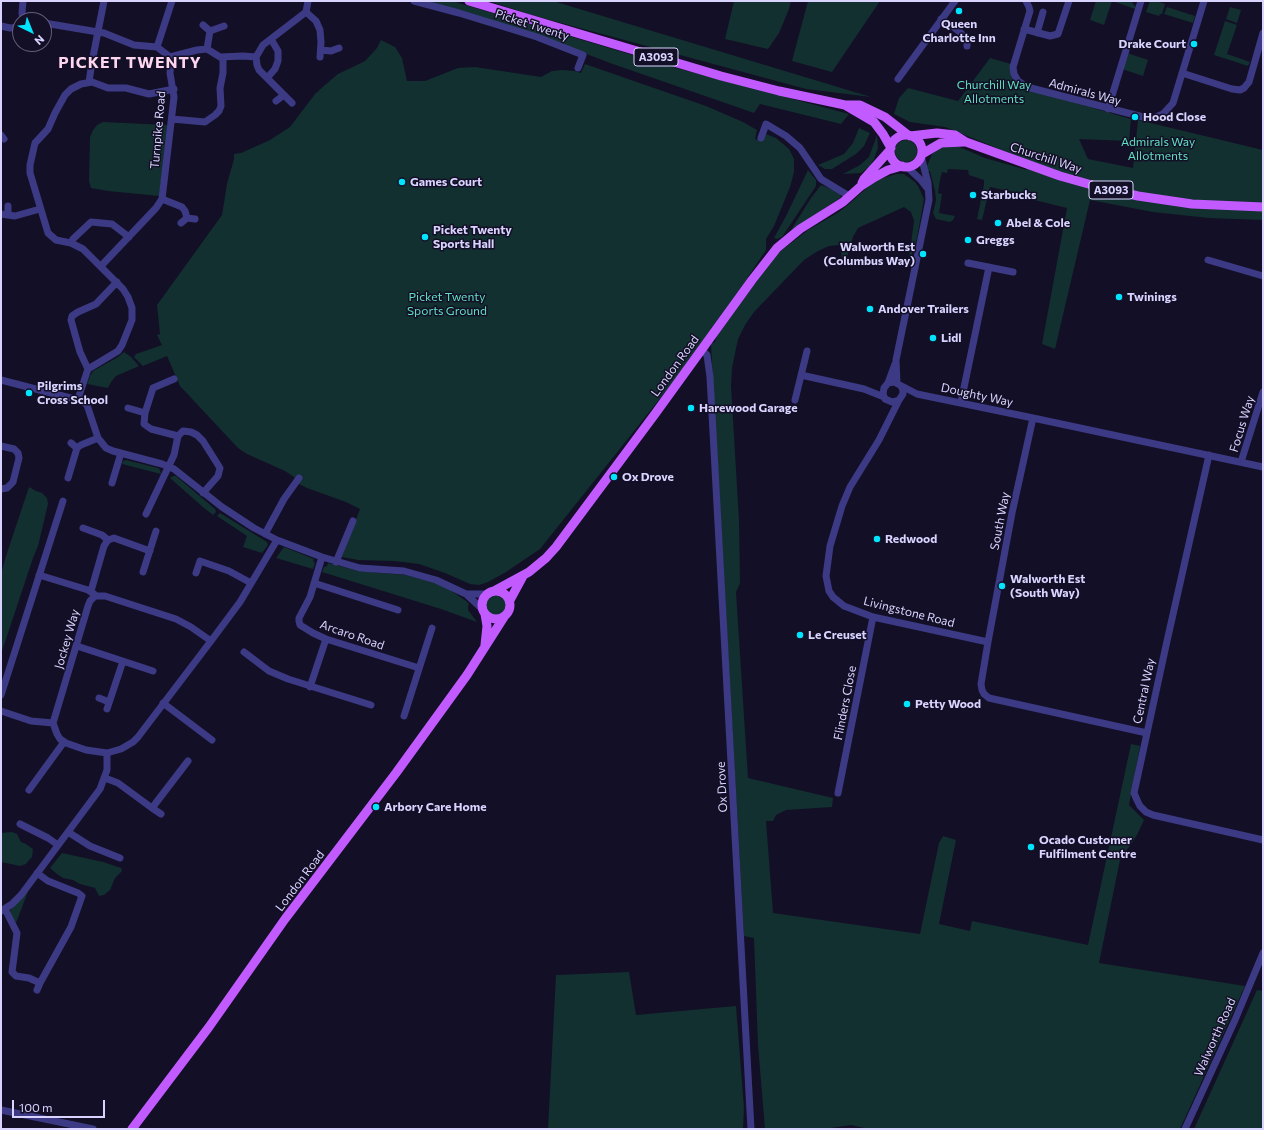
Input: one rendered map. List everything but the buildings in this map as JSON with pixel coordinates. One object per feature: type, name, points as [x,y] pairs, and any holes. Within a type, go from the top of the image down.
[{"type":"main road","name":"A3093","points":[[469,1],[721,76],[779,91],[845,105],[860,105],[872,109],[890,120],[909,135]]},
{"type":"main road","name":"A3093","points":[[845,105],[874,122],[883,134],[890,149]]},
{"type":"main road","name":"Churchill Way","points":[[909,135],[928,133],[955,135],[966,142],[1060,176],[1120,192],[1192,204],[1263,207]]},
{"type":"main road","points":[[909,135],[917,139],[920,143],[922,147],[922,156],[916,164],[905,167],[894,161],[891,156],[890,149],[897,138],[909,135]]},
{"type":"main road","name":"Churchill Way","points":[[922,156],[941,143],[966,142]]},
{"type":"main road","name":"London Road","points":[[861,186],[864,179],[890,149]]},
{"type":"main road","name":"London Road","points":[[490,592],[523,576],[542,562],[556,547],[777,248],[879,174],[905,167]]},
{"type":"main road","name":"London Road","points":[[132,1129],[209,1027],[285,919],[367,813],[467,675],[510,610],[510,600],[523,576]]},
{"type":"main road","points":[[485,646],[487,626],[482,601],[490,592],[504,592],[510,600]]},
{"type":"main road","points":[[484,612],[492,619],[500,619],[504,617]]},
{"type":"street","points":[[22,12],[23,1]]},
{"type":"street","points":[[89,82],[104,1]]},
{"type":"street","points":[[157,47],[172,1]]},
{"type":"street","points":[[292,103],[258,68],[256,58],[261,48],[306,12],[308,1]]},
{"type":"street","name":"Picket Twenty","points":[[414,1],[537,37],[583,55],[578,68]]},
{"type":"street","points":[[898,79],[955,1]]},
{"type":"street","name":"Admirals Way","points":[[1026,1],[1030,11],[1013,67],[1014,74],[1018,82],[1027,87],[1141,118],[1153,118],[1158,116],[1166,111],[1173,103],[1204,1]]},
{"type":"street","points":[[1024,29],[1050,36],[1058,34],[1069,1]]},
{"type":"street","points":[[1108,109],[1141,1]]},
{"type":"street","points":[[306,12],[314,19],[319,27],[321,34],[320,54],[339,48]]},
{"type":"street","points":[[1037,33],[1044,12]]},
{"type":"street","points":[[941,19],[961,33],[967,41],[968,46]]},
{"type":"street","points":[[52,24],[98,31],[134,45],[157,47],[170,57],[207,49],[218,56],[256,58]]},
{"type":"street","points":[[203,25],[210,31]]},
{"type":"street","points":[[1,26],[12,28]]},
{"type":"street","points":[[210,31],[224,26]]},
{"type":"street","points":[[207,49],[210,31]]},
{"type":"street","points":[[1182,73],[1240,90],[1249,82],[1263,33]]},
{"type":"street","points":[[267,78],[275,69],[278,61],[277,48],[271,39]]},
{"type":"street","name":"Turnpike Road","points":[[162,199],[172,119],[174,89],[170,73],[170,57]]},
{"type":"street","points":[[172,119],[204,122],[212,118],[219,111],[221,106],[220,88],[224,57]]},
{"type":"street","points":[[78,399],[88,369],[118,351],[122,345],[130,326],[132,312],[130,302],[123,289],[83,249],[71,243],[58,241],[49,235],[40,209],[30,170],[35,143],[48,130],[54,113],[65,95],[74,88],[89,82],[108,88],[126,88],[149,94],[174,89]]},
{"type":"street","points":[[276,101],[284,95]]},
{"type":"street","points":[[761,138],[766,124],[786,136],[800,148],[821,179],[849,196]]},
{"type":"street","points":[[891,418],[882,392],[896,360],[928,206],[928,189],[922,156]]},
{"type":"street","points":[[905,167],[921,180],[928,189]]},
{"type":"street","points":[[101,266],[162,199],[182,207],[191,218],[181,223]]},
{"type":"street","points":[[8,206],[4,214],[18,215],[40,209]]},
{"type":"street","points":[[71,243],[73,239],[91,222],[112,224],[129,237]]},
{"type":"street","points":[[1208,260],[1263,276]]},
{"type":"street","points":[[968,263],[1013,272]]},
{"type":"street","points":[[961,402],[989,267]]},
{"type":"street","points":[[88,369],[80,352],[71,320],[74,314],[96,304],[117,282]]},
{"type":"street","name":"Ox Drove","points":[[702,350],[707,355],[710,385],[751,1129]]},
{"type":"street","points":[[795,400],[807,352]]},
{"type":"street","points":[[802,375],[864,389],[894,402],[900,398],[903,390],[899,384],[896,371],[896,360]]},
{"type":"street","points":[[174,379],[153,388],[145,413],[144,424],[148,427],[178,436]]},
{"type":"street","points":[[1,380],[78,399],[87,405],[98,438],[109,450],[169,466],[184,476],[222,508],[277,540],[336,562],[364,568],[397,570],[419,574],[444,583],[466,594],[484,612]]},
{"type":"street","points":[[864,389],[894,382],[899,384]]},
{"type":"street","name":"Doughty Way","points":[[899,384],[917,394],[1033,418]]},
{"type":"street","name":"Focus Way","points":[[1241,462],[1263,392]]},
{"type":"street","name":"Doughty Way","points":[[900,398],[917,394]]},
{"type":"street","name":"Livingstone Road","points":[[900,398],[874,449],[850,487],[842,506],[830,546],[827,567],[827,583],[833,597],[844,606],[873,618],[988,642]]},
{"type":"street","points":[[128,408],[145,413]]},
{"type":"street","points":[[1033,418],[1263,467]]},
{"type":"street","name":"South Way","points":[[1033,418],[1012,513],[988,642],[981,684],[984,694],[989,698],[1146,733]]},
{"type":"street","points":[[146,514],[174,455],[180,432],[187,431],[197,435],[208,447],[220,468],[218,476],[203,493]]},
{"type":"street","points":[[68,478],[77,448],[98,438]]},
{"type":"street","points":[[71,442],[77,448]]},
{"type":"street","points":[[1,446],[14,449],[18,453],[19,458],[13,482],[7,488],[1,489]]},
{"type":"street","points":[[112,483],[122,453]]},
{"type":"street","name":"Central Way","points":[[1209,455],[1146,733],[1134,793],[1137,800],[1146,812],[1157,816],[1263,840]]},
{"type":"street","points":[[265,534],[284,499],[299,478]]},
{"type":"street","points":[[1,695],[63,501]]},
{"type":"street","points":[[336,562],[353,521]]},
{"type":"street","points":[[83,528],[102,535],[108,540],[114,538],[150,551]]},
{"type":"street","points":[[143,572],[156,531]]},
{"type":"street","name":"Jockey Way","points":[[53,723],[88,606],[93,594],[104,546],[108,540]]},
{"type":"street","points":[[1,711],[30,721],[53,723],[57,734],[64,742],[86,750],[107,753],[120,749],[133,742],[240,602],[277,540]]},
{"type":"street","name":"Arcaro Road","points":[[322,557],[307,603],[299,618],[299,623],[306,630],[326,639],[419,668]]},
{"type":"street","points":[[196,573],[200,560],[228,571],[252,583]]},
{"type":"street","points":[[39,575],[93,594],[105,596],[176,619],[191,627],[210,641]]},
{"type":"street","points":[[314,583],[398,610]]},
{"type":"street","points":[[466,594],[490,592]]},
{"type":"street","name":"Flinders Close","points":[[838,793],[873,618]]},
{"type":"street","points":[[404,716],[432,628]]},
{"type":"street","points":[[310,686],[326,639]]},
{"type":"street","points":[[77,646],[153,670]]},
{"type":"street","points":[[244,652],[269,671],[288,679],[371,705]]},
{"type":"street","points":[[107,710],[123,661]]},
{"type":"street","points":[[99,698],[110,702]]},
{"type":"street","points":[[163,704],[212,740]]},
{"type":"street","points":[[29,790],[64,742]]},
{"type":"street","points":[[40,983],[29,978],[16,976],[12,972],[18,933],[3,910],[17,899],[100,789],[105,778],[108,765],[107,753]]},
{"type":"street","points":[[152,808],[188,761]]},
{"type":"street","points":[[105,778],[118,783],[161,814]]},
{"type":"street","points":[[20,824],[60,843]]},
{"type":"street","points":[[68,832],[90,846],[120,858]]},
{"type":"street","points":[[36,990],[71,927],[82,896],[48,881],[37,873]]},
{"type":"street","name":"Walworth Road","points":[[1185,1129],[1235,1020],[1263,953]]},
{"type":"street","points":[[1,1110],[93,1129]]},
{"type":"green space","points":[[421,1],[452,1],[669,66],[849,114],[841,124],[760,104],[754,113],[610,63],[550,40]]},
{"type":"green space","points":[[489,1],[553,1],[871,97],[806,89],[528,14]]},
{"type":"green space","points":[[734,1],[791,1],[779,33],[768,49],[725,39]]},
{"type":"green space","points":[[808,1],[880,1],[832,72],[792,61]]},
{"type":"green space","points":[[1096,1],[1112,1],[1104,25],[1090,20]]},
{"type":"green space","points":[[1112,1],[1133,1],[1132,3],[1136,7],[1135,9]]},
{"type":"green space","points":[[1150,1],[1165,4],[1162,14],[1159,16],[1146,12]]},
{"type":"green space","points":[[1167,7],[1195,16],[1193,23],[1164,14]]},
{"type":"green space","points":[[1230,7],[1241,10],[1237,23],[1226,19]]},
{"type":"green space","points":[[1225,21],[1237,25],[1227,54],[1250,62],[1248,66],[1214,55]]},
{"type":"green space","name":"Picket Twenty Sports Ground","points":[[381,40],[395,47],[402,58],[407,81],[425,81],[458,68],[475,67],[541,77],[552,71],[562,70],[581,73],[585,64],[706,106],[743,122],[757,130],[755,139],[761,141],[766,134],[776,138],[789,149],[794,159],[794,172],[790,187],[774,226],[766,239],[766,250],[670,386],[540,549],[506,572],[488,582],[479,585],[470,584],[419,564],[394,561],[358,560],[342,557],[360,509],[299,484],[294,477],[285,471],[247,454],[238,448],[180,386],[167,356],[143,366],[134,357],[136,354],[162,345],[157,335],[160,334],[157,305],[222,215],[234,154],[241,153],[270,140],[290,127],[315,94],[338,74],[365,61],[377,48]]},
{"type":"green space","points":[[1127,53],[1148,60],[1143,76],[1122,69]]},
{"type":"green space","points":[[990,58],[1011,64],[1011,76],[1014,82],[1020,87],[1131,119],[1129,141],[1079,139],[1088,159],[1133,168],[1138,120],[1263,150],[1263,220],[1209,218],[1153,212],[1090,200],[1055,349],[1042,344],[1067,208],[1018,196],[1018,193],[990,187],[982,220],[977,219],[984,180],[969,175],[968,170],[948,169],[947,173],[942,172],[940,180],[938,193],[942,194],[939,213],[955,216],[950,222],[936,219],[933,213],[936,200],[935,191],[930,171],[928,171],[927,166],[932,154],[941,147],[957,146],[985,158],[1027,170],[1019,157],[945,127],[910,122],[894,114],[899,98],[908,88],[958,101]]},
{"type":"green space","points":[[103,122],[167,125],[159,196],[91,188],[89,181],[90,137],[97,125]]},
{"type":"green space","points":[[859,128],[870,133],[864,146],[856,154],[832,169],[825,169],[818,165],[844,154],[853,143]]},
{"type":"green space","points":[[877,135],[878,148],[870,166],[861,173],[843,174],[860,165],[869,157]]},
{"type":"green space","points":[[906,140],[914,143],[917,151],[914,159],[906,162],[898,159],[895,151],[898,143]]},
{"type":"green space","points":[[808,170],[816,180],[816,186],[782,237],[777,239],[774,238],[786,216]]},
{"type":"green space","points":[[896,174],[904,174],[915,182],[924,199],[917,238],[910,261],[909,258],[914,221],[911,212],[904,207],[858,228],[853,237],[847,257],[843,263],[841,248],[839,245],[829,246],[818,251],[804,260],[754,312],[738,339],[732,368],[731,386],[739,520],[740,583],[736,592],[748,778],[833,798],[832,807],[786,810],[776,815],[773,821],[766,821],[773,913],[920,934],[939,843],[943,836],[956,840],[939,924],[970,931],[972,921],[1088,945],[1131,744],[1140,746],[1129,805],[1144,820],[1137,835],[1120,860],[1099,963],[1245,986],[1180,1129],[869,1129],[851,1125],[824,1129],[765,1129],[758,1045],[754,938],[744,936],[711,344],[715,342],[723,327],[777,254],[808,230],[839,212],[877,180]]},
{"type":"green space","points":[[821,185],[838,192],[841,196],[840,198],[791,230],[811,198]]},
{"type":"green space","points":[[124,352],[139,366],[116,376],[108,388],[87,384],[93,371]]},
{"type":"green space","points":[[126,460],[158,468],[161,474],[122,464],[123,461]]},
{"type":"green space","points":[[176,476],[215,509],[216,512],[213,515],[204,508],[170,478]]},
{"type":"green space","points":[[29,487],[42,493],[47,498],[48,504],[38,546],[1,654],[1,574]]},
{"type":"green space","points":[[220,513],[267,542],[268,545],[262,553],[243,547],[247,536],[217,516]]},
{"type":"green space","points":[[284,547],[314,559],[313,561],[315,563],[313,569],[276,558]]},
{"type":"green space","points":[[328,563],[359,571],[405,575],[436,583],[450,590],[466,601],[469,604],[468,610],[477,622],[441,609],[322,572]]},
{"type":"green space","points":[[496,594],[504,597],[507,605],[504,613],[496,616],[488,613],[485,605],[488,597]]},
{"type":"green space","points":[[12,832],[17,834],[21,842],[33,849],[32,857],[26,864],[20,866],[1,862],[1,833]]},
{"type":"green space","points":[[62,853],[103,862],[121,868],[122,871],[115,878],[110,890],[104,895],[99,896],[95,888],[63,878],[50,868]]},
{"type":"green space","points":[[29,889],[16,923],[10,910]]},
{"type":"green space","points":[[629,972],[636,1015],[736,1006],[744,1108],[743,1129],[548,1129],[556,975]]},
{"type":"green space","points":[[1257,990],[1263,991],[1263,1129],[1194,1129]]},
{"type":"place","name":"Queen Charlotte Inn","points":[[959,11]]},
{"type":"place","name":"Drake Court","points":[[1194,44]]},
{"type":"place","name":"Hood Close","points":[[1135,117]]},
{"type":"place","name":"Games Court","points":[[402,182]]},
{"type":"place","name":"Starbucks","points":[[973,195]]},
{"type":"place","name":"Abel & Cole","points":[[998,223]]},
{"type":"place","name":"Picket Twenty Sports Hall","points":[[425,237]]},
{"type":"place","name":"Greggs","points":[[968,240]]},
{"type":"place","name":"Walworth Est (Columbus Way)","points":[[923,254]]},
{"type":"place","name":"Twinings","points":[[1119,297]]},
{"type":"place","name":"Andover Trailers","points":[[870,309]]},
{"type":"place","name":"Lidl","points":[[933,338]]},
{"type":"place","name":"Pilgrims Cross School","points":[[29,393]]},
{"type":"place","name":"Harewood Garage","points":[[691,408]]},
{"type":"place","name":"Ox Drove","points":[[614,477]]},
{"type":"place","name":"Redwood","points":[[877,539]]},
{"type":"place","name":"Walworth Est (South Way)","points":[[1002,586]]},
{"type":"place","name":"Le Creuset","points":[[800,635]]},
{"type":"place","name":"Petty Wood","points":[[907,704]]},
{"type":"place","name":"Arbory Care Home","points":[[376,807]]},
{"type":"place","name":"Ocado Customer Fulfilment Centre","points":[[1031,847]]},
{"type":"district","name":"PICKET TWENTY","points":[[130,63]]},
{"type":"park label","name":"Churchill Way Allotments","points":[[994,92]]},
{"type":"park label","name":"Admirals Way Allotments","points":[[1158,149]]}]
